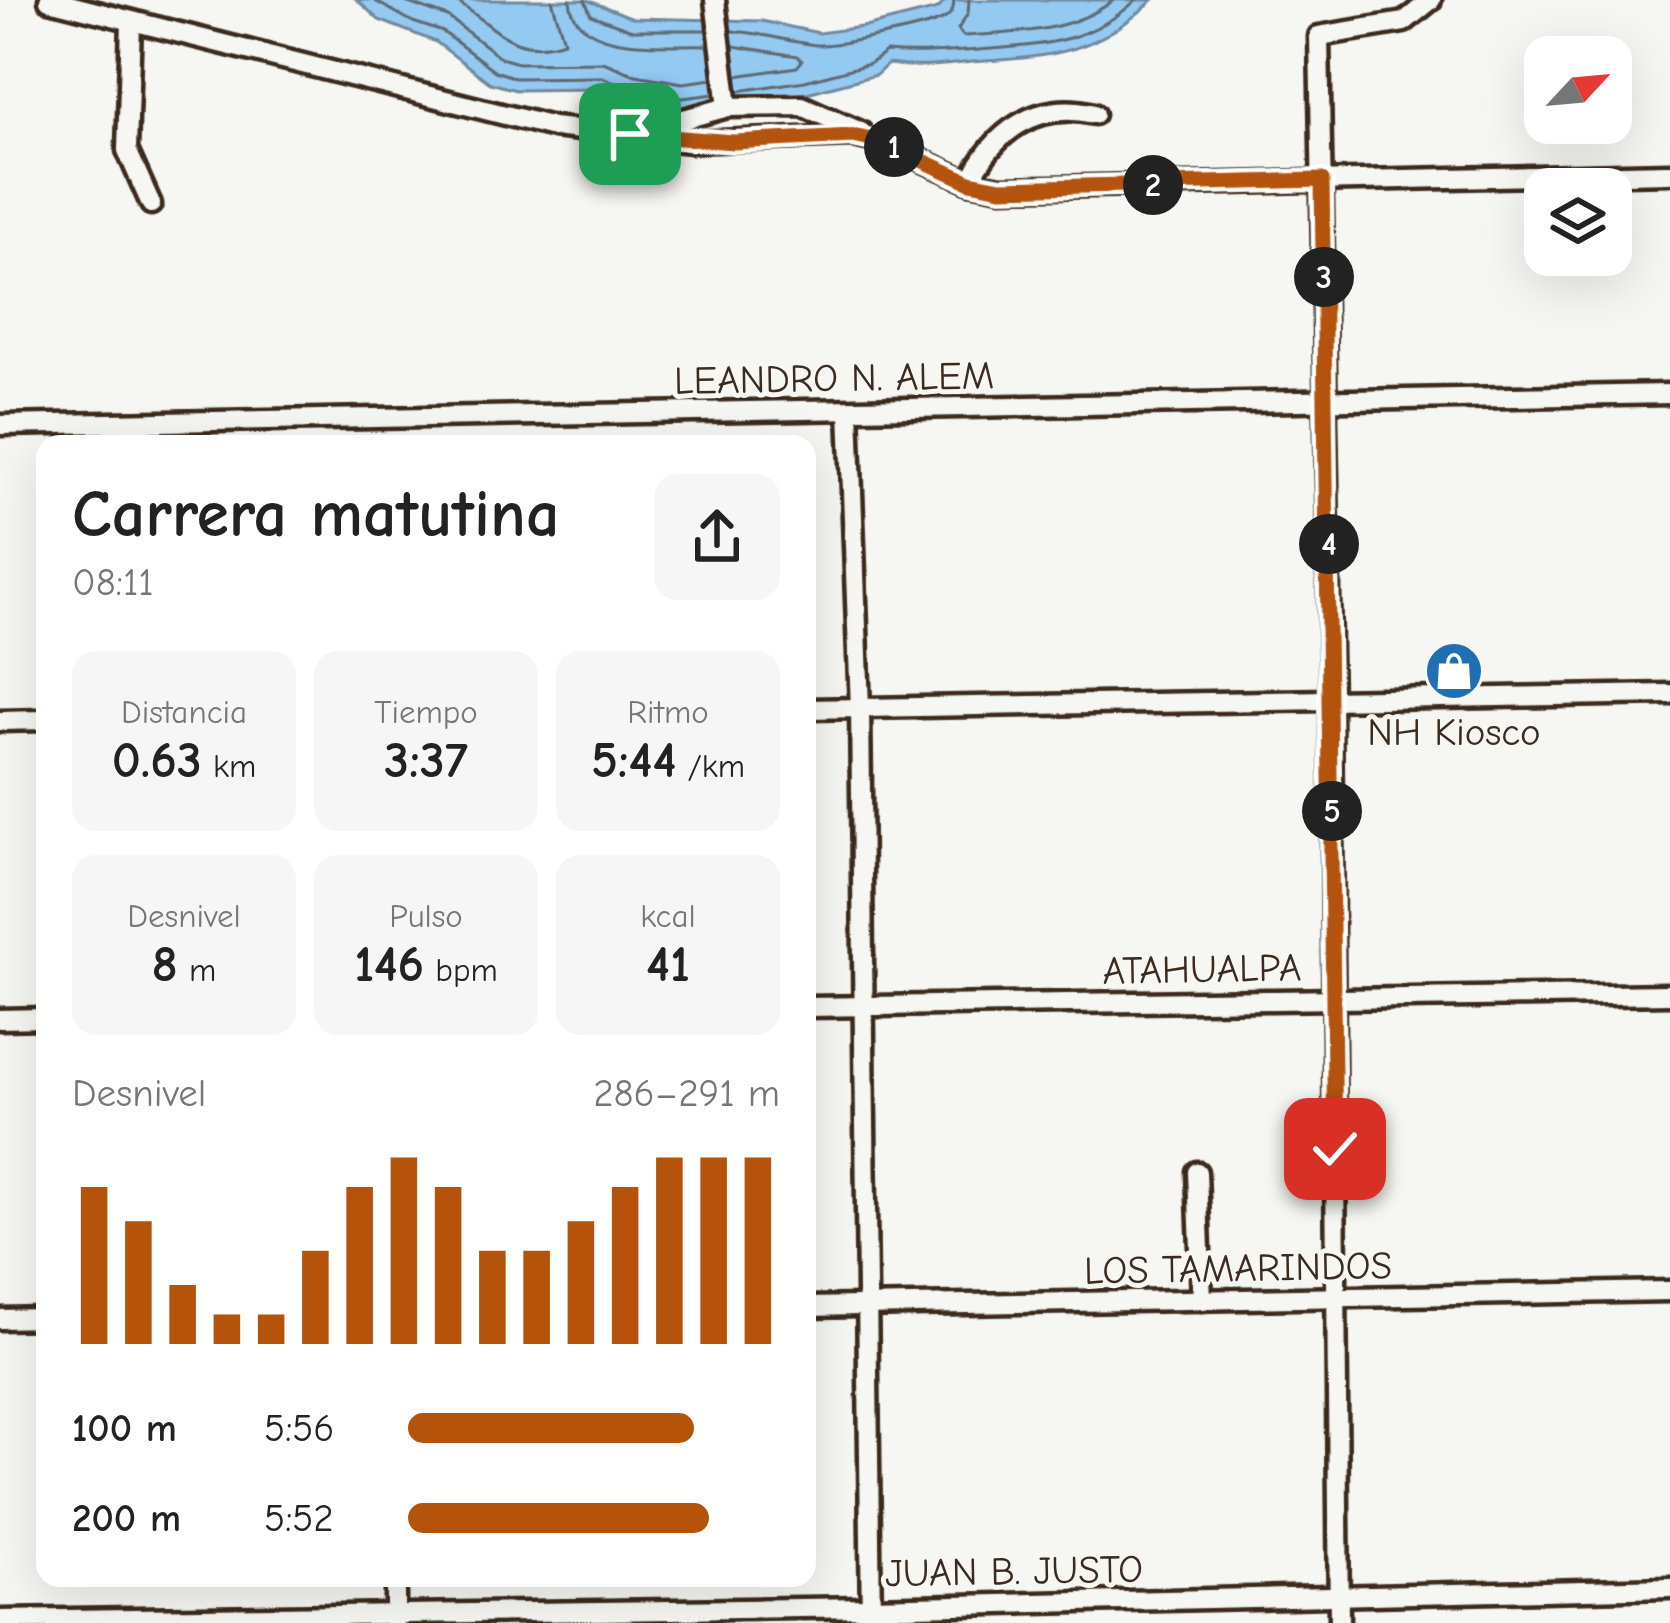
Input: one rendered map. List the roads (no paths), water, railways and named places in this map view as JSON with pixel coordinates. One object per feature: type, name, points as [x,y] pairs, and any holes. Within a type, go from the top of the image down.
[{"type":"street","points":[[49,0],[553,128],[691,142],[836,135],[881,142]]},
{"type":"street","points":[[716,0],[728,107]]},
{"type":"street","points":[[1339,1623],[1331,702],[1318,36],[1404,22],[1431,0]]},
{"type":"street","points":[[131,22],[128,150],[151,204]]},
{"type":"street","points":[[630,134],[728,107],[802,106],[970,182],[1001,188],[1670,173]]},
{"type":"street","points":[[970,182],[982,154],[1006,131],[1056,110],[1094,114]]},
{"type":"street","name":"LEANDRO N. ALEM","points":[[0,425],[1670,394]]},
{"type":"street","points":[[849,410],[860,709],[870,1615]]},
{"type":"street","points":[[816,709],[1670,694]]},
{"type":"street","points":[[0,721],[36,720]]},
{"type":"street","name":"ATAHUALPA","points":[[816,1007],[1670,994]]},
{"type":"street","points":[[0,1019],[36,1018]]},
{"type":"street","points":[[1197,1172],[1202,1300]]},
{"type":"street","name":"LOS TAMARINDOS","points":[[816,1307],[1670,1291]]},
{"type":"street","points":[[0,1319],[36,1318]]},
{"type":"street","points":[[395,1587],[395,1618]]},
{"type":"street","name":"JUAN B. JUSTO","points":[[0,1620],[870,1615],[1338,1595],[1670,1588]]},
{"type":"water","points":[[357,0],[587,0],[633,18],[762,21],[819,33],[938,9],[946,0],[1153,0],[1090,43],[1048,55],[940,65],[888,64],[876,75],[807,93],[684,110],[628,101],[602,89],[516,90],[490,83],[436,42],[379,20]]},
{"type":"place","name":"NH Kiosco","points":[[1454,671]]}]
